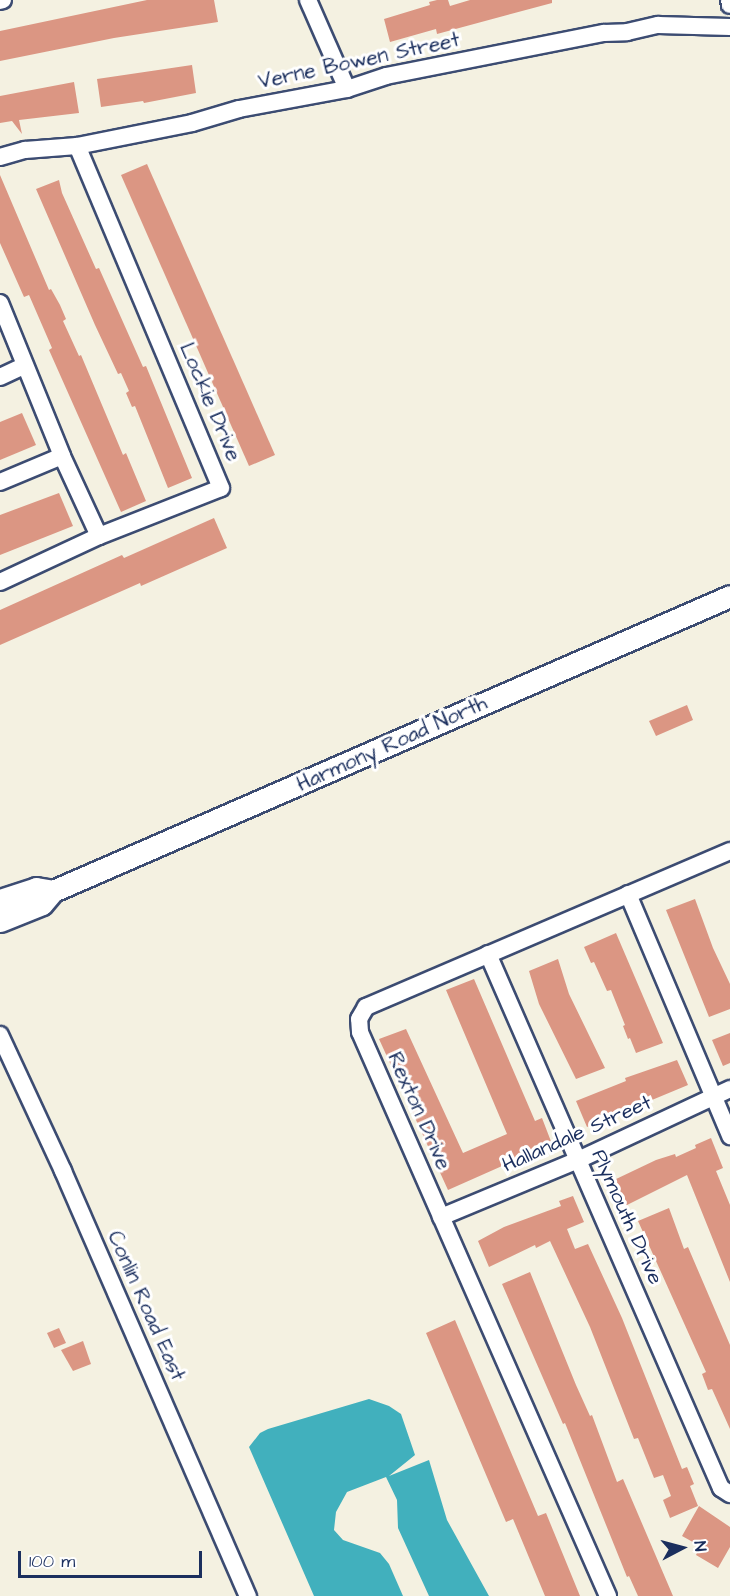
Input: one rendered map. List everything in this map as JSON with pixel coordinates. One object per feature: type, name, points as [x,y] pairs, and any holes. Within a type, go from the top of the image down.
[{"type":"main road","name":"Harmony Road North","points":[[0,921],[42,904],[53,891],[730,596]]},
{"type":"main road","name":"Harmony Road North","points":[[0,900],[36,888],[53,891]]},
{"type":"street","points":[[308,0],[347,89]]},
{"type":"street","points":[[729,0],[730,5]]},
{"type":"street","name":"Verne Bowen Street","points":[[0,157],[25,150],[77,146],[192,123],[239,109],[347,89],[386,76],[604,33],[627,32],[658,25],[730,27]]},
{"type":"street","name":"Lockie Drive","points":[[0,582],[99,536],[221,488],[77,146]]},
{"type":"street","points":[[0,303],[62,456],[99,536]]},
{"type":"street","points":[[0,377],[24,366]]},
{"type":"street","points":[[0,482],[62,456]]},
{"type":"street","name":"Rexton Drive","points":[[608,1596],[360,1032],[359,1019],[366,1007],[730,851]]},
{"type":"street","points":[[627,894],[730,1136]]},
{"type":"street","name":"Plymouth Drive","points":[[488,954],[721,1488],[730,1494]]},
{"type":"street","name":"Conlin Road East","points":[[0,1035],[63,1171],[248,1596]]},
{"type":"street","name":"Hallandale Street","points":[[441,1217],[578,1160],[730,1089]]},
{"type":"water","points":[[369,1399],[389,1406],[401,1414],[415,1455],[389,1476],[429,1460],[447,1520],[489,1596],[429,1596],[398,1528],[397,1500],[386,1477],[347,1492],[336,1512],[334,1530],[343,1540],[380,1553],[389,1564],[403,1596],[314,1596],[249,1447],[260,1433],[268,1429]]},
{"type":"building","points":[[147,0],[214,0],[218,22],[114,38],[0,61],[0,31]]},
{"type":"building","points":[[448,0],[450,6],[470,0],[552,0],[552,3],[437,34],[436,29],[390,42],[384,19],[430,5],[429,2]]},
{"type":"building","points":[[192,65],[196,93],[144,103],[143,101],[101,107],[97,79]]},
{"type":"building","points":[[74,82],[79,113],[19,120],[22,134],[12,121],[0,123],[0,96]]},
{"type":"building","points":[[147,164],[275,455],[249,466],[121,175]]},
{"type":"building","points":[[0,175],[49,290],[51,289],[60,305],[66,319],[63,321],[79,356],[81,355],[123,455],[126,453],[146,501],[121,512],[49,350],[52,348],[29,295],[24,297],[0,243]]},
{"type":"building","points":[[59,180],[62,193],[96,269],[99,268],[143,367],[146,366],[192,478],[168,488],[135,406],[132,407],[126,393],[129,391],[121,373],[118,374],[95,325],[36,189]]},
{"type":"building","points":[[22,413],[36,445],[0,460],[0,422]]},
{"type":"building","points":[[59,493],[73,526],[0,555],[0,515]]},
{"type":"building","points":[[214,518],[227,548],[141,586],[140,583],[0,645],[0,610],[122,555],[124,558]]},
{"type":"building","points":[[687,705],[693,720],[656,736],[649,721]]},
{"type":"building","points":[[695,899],[713,948],[730,984],[730,1009],[709,1017],[666,910]]},
{"type":"building","points":[[616,933],[663,1043],[636,1053],[630,1038],[628,1039],[611,990],[607,991],[594,962],[591,963],[584,947]]},
{"type":"building","points":[[558,959],[569,994],[605,1068],[576,1079],[539,1004],[529,971]]},
{"type":"building","points":[[474,979],[535,1121],[542,1118],[552,1144],[448,1190],[379,1039],[406,1029],[463,1153],[507,1134],[446,990]]},
{"type":"building","points":[[730,1033],[730,1063],[723,1066],[712,1040]]},
{"type":"building","points":[[677,1060],[688,1085],[587,1127],[576,1101],[626,1081],[625,1078]]},
{"type":"building","points":[[711,1138],[723,1168],[716,1171],[730,1205],[730,1282],[687,1175],[625,1206],[614,1180],[656,1160],[675,1154],[676,1157]]},
{"type":"building","points":[[573,1196],[584,1222],[567,1229],[575,1249],[588,1244],[622,1318],[682,1469],[687,1467],[694,1484],[690,1486],[698,1506],[670,1518],[663,1500],[671,1496],[663,1475],[654,1478],[638,1438],[634,1439],[590,1327],[550,1241],[536,1248],[535,1245],[489,1267],[478,1241],[504,1227],[561,1206],[559,1201]]},
{"type":"building","points":[[669,1208],[684,1249],[688,1247],[730,1345],[730,1429],[712,1389],[708,1390],[702,1374],[706,1372],[638,1221]]},
{"type":"building","points":[[530,1272],[576,1385],[590,1416],[592,1415],[617,1482],[623,1479],[673,1596],[638,1596],[629,1576],[627,1577],[565,1423],[563,1424],[502,1284]]},
{"type":"building","points":[[455,1320],[538,1516],[546,1513],[580,1596],[545,1596],[513,1519],[506,1522],[426,1333]]},
{"type":"building","points":[[59,1328],[66,1343],[54,1348],[47,1333]]},
{"type":"building","points":[[83,1341],[91,1364],[73,1371],[61,1350]]},
{"type":"building","points":[[699,1506],[730,1527],[730,1547],[718,1568],[696,1555],[700,1546],[682,1536]]}]
